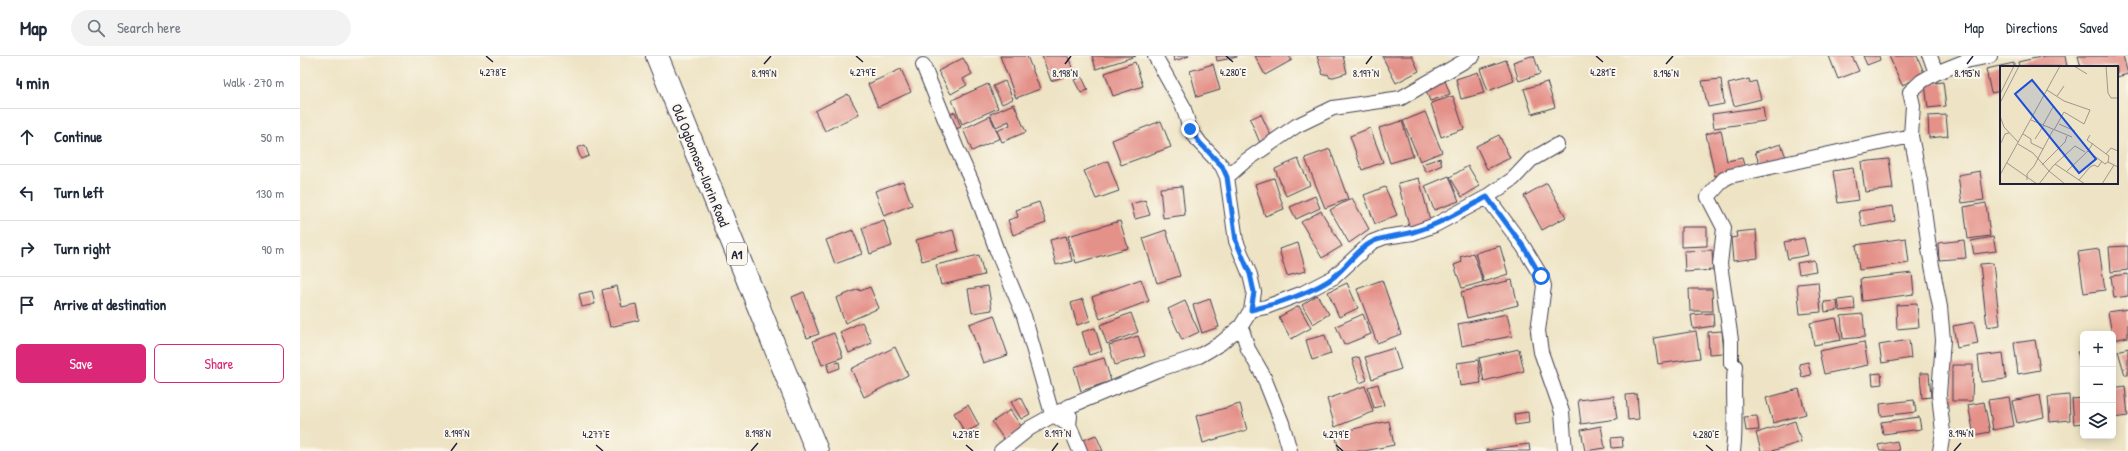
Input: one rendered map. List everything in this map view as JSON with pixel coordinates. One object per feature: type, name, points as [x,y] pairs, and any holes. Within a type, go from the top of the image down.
[{"type":"highway","name":"Old Ogbomoso-Ilorin Road","points":[[657,56],[817,451]]},
{"type":"street","points":[[1001,451],[1030,428],[1052,414],[1157,370],[1199,356],[1221,344],[1241,326],[1251,310],[1254,292],[1250,274],[1236,241],[1227,177],[1222,166],[1200,143],[1190,129],[1183,106],[1155,56]]},
{"type":"street","points":[[1227,177],[1244,162],[1296,126],[1333,108],[1401,98],[1473,56]]},
{"type":"street","points":[[1930,56],[1936,73]]},
{"type":"street","points":[[1940,451],[1943,433],[1939,394],[1943,334],[1920,181],[1911,136],[1913,105],[1910,92],[1922,81],[1936,73],[1966,61],[1990,56]]},
{"type":"street","points":[[923,66],[974,187],[997,251],[1024,316],[1052,414],[1069,425]]},
{"type":"street","points":[[1733,451],[1735,434],[1733,387],[1735,366],[1731,363],[1731,340],[1720,264],[1724,228],[1708,197],[1724,179],[1730,176],[1911,136]]},
{"type":"street","points":[[1251,310],[1266,307],[1303,293],[1334,277],[1372,242],[1385,237],[1412,232],[1435,225],[1487,197],[1513,179],[1531,160],[1557,145]]},
{"type":"street","points":[[1487,197],[1523,246],[1541,276],[1544,286],[1538,331],[1545,368],[1562,412],[1564,451]]},
{"type":"street","points":[[1241,326],[1248,349],[1263,375],[1282,423],[1290,451]]},
{"type":"street","points":[[1221,344],[1248,349]]},
{"type":"street","points":[[1070,406],[1069,425],[1080,451]]},
{"type":"building","points":[[1000,56],[1027,56],[1040,89],[1016,98]]},
{"type":"building","points":[[1042,56],[1068,56],[1074,73],[1051,81]]},
{"type":"building","points":[[1092,56],[1136,56],[1096,69]]},
{"type":"building","points":[[1173,56],[1189,56],[1174,61]]},
{"type":"building","points":[[1216,56],[1237,56],[1237,57],[1217,61]]},
{"type":"building","points":[[1255,56],[1289,56],[1292,60],[1265,75]]},
{"type":"building","points":[[1317,56],[1343,56],[1347,73],[1330,78],[1328,74],[1323,75]]},
{"type":"building","points":[[1382,56],[1412,56],[1419,71],[1396,83]]},
{"type":"building","points":[[1534,56],[1540,74],[1519,81],[1513,62]]},
{"type":"building","points":[[1829,56],[1852,56],[1859,71],[1838,79]]},
{"type":"building","points":[[1863,56],[1879,56],[1880,60],[1867,65]]},
{"type":"building","points":[[1889,56],[1917,56],[1925,75],[1902,85]]},
{"type":"building","points":[[2045,56],[2065,56],[2067,66],[2019,66],[2018,62]]},
{"type":"building","points":[[2078,56],[2123,56],[2128,74],[2118,77],[2118,66],[2081,66]]},
{"type":"building","points":[[963,58],[972,74],[963,79],[967,85],[951,94],[938,71]]},
{"type":"building","points":[[1506,60],[1514,81],[1488,91],[1480,69]]},
{"type":"building","points":[[1135,62],[1143,86],[1113,96],[1105,73]]},
{"type":"building","points":[[2014,63],[2014,66],[2000,66]]},
{"type":"building","points":[[1213,64],[1220,90],[1197,97],[1190,71]]},
{"type":"building","points":[[2000,66],[2000,91],[1991,93],[1986,69]]},
{"type":"building","points":[[901,69],[911,92],[878,107],[868,84]]},
{"type":"building","points":[[1478,72],[1484,93],[1461,99],[1456,79]]},
{"type":"building","points":[[1082,77],[1088,90],[1081,93],[1074,80]]},
{"type":"building","points":[[1721,79],[1724,104],[1708,107],[1702,81]]},
{"type":"building","points":[[1749,79],[1750,83],[1756,81],[1761,99],[1734,106],[1728,84]]},
{"type":"building","points":[[1005,81],[1013,99],[1002,104],[993,86]]},
{"type":"building","points":[[1445,81],[1450,94],[1430,101],[1425,88]]},
{"type":"building","points":[[1547,82],[1555,107],[1532,114],[1524,89]]},
{"type":"building","points":[[1943,82],[1946,106],[1928,108],[1925,84]]},
{"type":"building","points":[[988,84],[998,108],[962,124],[952,100]]},
{"type":"building","points":[[848,94],[859,114],[825,131],[815,111]]},
{"type":"building","points":[[1453,96],[1464,129],[1441,137],[1431,103]]},
{"type":"building","points":[[1014,104],[1026,132],[1002,142],[997,131],[1010,125],[1009,121],[996,127],[990,114]]},
{"type":"building","points":[[1763,107],[1765,121],[1714,128],[1712,114]]},
{"type":"building","points":[[955,112],[961,127],[953,130],[947,115]]},
{"type":"building","points":[[1425,112],[1442,152],[1420,161],[1403,121]]},
{"type":"building","points":[[1261,114],[1272,138],[1260,143],[1250,119]]},
{"type":"building","points":[[1946,115],[1948,136],[1929,138],[1928,116]]},
{"type":"building","points":[[990,116],[1000,138],[972,151],[963,129]]},
{"type":"building","points":[[1161,121],[1171,147],[1121,165],[1112,140]]},
{"type":"building","points":[[1402,121],[1413,156],[1390,163],[1379,128]]},
{"type":"building","points":[[1370,128],[1383,162],[1362,170],[1350,136]]},
{"type":"building","points":[[1721,130],[1727,161],[1742,158],[1745,169],[1715,176],[1706,134]]},
{"type":"building","points":[[1499,135],[1510,158],[1487,169],[1476,146]]},
{"type":"building","points":[[1781,144],[1786,157],[1760,165],[1755,152]]},
{"type":"building","points":[[585,145],[589,156],[581,159],[577,148]]},
{"type":"building","points":[[1330,149],[1348,199],[1325,208],[1305,158]]},
{"type":"building","points":[[1440,158],[1442,165],[1426,172],[1422,164]]},
{"type":"building","points":[[1298,159],[1310,185],[1286,196],[1275,169]]},
{"type":"building","points":[[1889,159],[1893,189],[1865,192],[1861,162]]},
{"type":"building","points":[[1108,161],[1119,191],[1096,199],[1084,171]]},
{"type":"building","points":[[1468,166],[1480,186],[1462,197],[1450,177]]},
{"type":"building","points":[[1853,168],[1858,200],[1838,203],[1833,171]]},
{"type":"building","points":[[1980,171],[1984,200],[1962,203],[1958,175]]},
{"type":"building","points":[[1449,176],[1459,201],[1434,210],[1425,186]]},
{"type":"building","points":[[1274,178],[1284,209],[1265,216],[1255,184]]},
{"type":"building","points":[[1419,178],[1431,224],[1410,230],[1398,183]]},
{"type":"building","points":[[903,181],[912,205],[884,216],[875,191]]},
{"type":"building","points":[[1547,183],[1566,217],[1542,230],[1524,196]]},
{"type":"building","points":[[1182,186],[1185,215],[1163,218],[1160,188]]},
{"type":"building","points":[[1385,187],[1397,215],[1375,224],[1364,195]]},
{"type":"building","points":[[1315,196],[1320,208],[1296,219],[1290,207]]},
{"type":"building","points":[[1352,198],[1369,229],[1349,243],[1330,210]]},
{"type":"building","points":[[1145,200],[1150,215],[1135,219],[1131,204]]},
{"type":"building","points":[[1039,202],[1046,223],[1013,235],[1008,220],[1018,217],[1016,210]]},
{"type":"building","points":[[1986,203],[1990,236],[1968,239],[1964,207]]},
{"type":"building","points":[[1893,206],[1895,221],[1862,227],[1859,211]]},
{"type":"building","points":[[1321,211],[1342,246],[1322,258],[1301,222]]},
{"type":"building","points":[[884,220],[892,246],[870,254],[862,228]]},
{"type":"building","points":[[1120,221],[1128,248],[1076,263],[1068,236]]},
{"type":"building","points":[[1681,227],[1707,227],[1707,246],[1681,247]]},
{"type":"building","points":[[853,230],[862,254],[835,264],[826,240]]},
{"type":"building","points":[[953,230],[959,251],[922,261],[916,240]]},
{"type":"building","points":[[1166,230],[1180,276],[1157,283],[1143,238]]},
{"type":"building","points":[[1756,230],[1758,258],[1733,261],[1731,238],[1737,237],[1736,232]]},
{"type":"building","points":[[1066,236],[1072,261],[1056,265],[1050,240]]},
{"type":"building","points":[[1993,237],[1996,251],[1974,254],[1971,241]]},
{"type":"building","points":[[1804,238],[1808,255],[1788,259],[1784,242]]},
{"type":"building","points":[[1906,238],[1909,263],[1859,270],[1856,245]]},
{"type":"building","points":[[1964,240],[1966,258],[1939,260],[1938,243]]},
{"type":"building","points":[[1298,243],[1306,271],[1287,276],[1279,249]]},
{"type":"building","points":[[1500,246],[1508,274],[1484,282],[1475,253]]},
{"type":"building","points":[[2128,246],[2128,270],[2111,272],[2109,247]]},
{"type":"building","points":[[2099,249],[2105,290],[2084,293],[2078,252]]},
{"type":"building","points":[[1712,250],[1713,270],[1685,272],[1684,251]]},
{"type":"building","points":[[1473,253],[1483,282],[1462,288],[1454,265],[1462,262],[1460,257]]},
{"type":"building","points":[[979,255],[984,275],[941,285],[936,265]]},
{"type":"building","points":[[1814,260],[1816,271],[1799,274],[1797,263]]},
{"type":"building","points":[[1993,263],[2000,325],[1987,327],[1980,264]]},
{"type":"building","points":[[1912,273],[1914,294],[1862,301],[1860,279]]},
{"type":"building","points":[[2128,274],[2128,296],[2114,298],[2111,276]]},
{"type":"building","points":[[1141,279],[1149,301],[1100,319],[1092,297]]},
{"type":"building","points":[[1382,280],[1401,334],[1377,343],[1357,289]]},
{"type":"building","points":[[1512,280],[1518,305],[1467,318],[1461,292]]},
{"type":"building","points":[[1818,282],[1821,312],[1800,314],[1797,284]]},
{"type":"building","points":[[1347,283],[1358,308],[1339,317],[1328,292]]},
{"type":"building","points":[[617,286],[622,307],[636,304],[639,320],[610,327],[602,290]]},
{"type":"building","points":[[988,286],[992,310],[972,313],[968,289]]},
{"type":"building","points":[[870,287],[879,308],[845,323],[836,298],[859,289],[860,291]]},
{"type":"building","points":[[1689,289],[1712,289],[1713,311],[1690,311]]},
{"type":"building","points":[[592,291],[595,304],[582,307],[579,294]]},
{"type":"building","points":[[804,292],[819,334],[807,338],[792,297]]},
{"type":"building","points":[[1317,295],[1329,314],[1313,324],[1302,305]]},
{"type":"building","points":[[1854,298],[1855,309],[1840,311],[1838,300]]},
{"type":"building","points":[[1083,299],[1090,321],[1077,325],[1071,303]]},
{"type":"building","points":[[1210,299],[1219,327],[1202,333],[1193,305]]},
{"type":"building","points":[[1185,301],[1199,332],[1182,340],[1168,309]]},
{"type":"building","points":[[1837,301],[1838,310],[1825,312],[1824,302]]},
{"type":"building","points":[[1917,304],[1919,327],[1897,329],[1896,305]]},
{"type":"building","points":[[1299,306],[1311,328],[1291,339],[1279,317]]},
{"type":"building","points":[[2128,309],[2128,337],[2116,339],[2116,331],[2111,331],[2108,312]]},
{"type":"building","points":[[1131,313],[1138,332],[1107,344],[1100,325]]},
{"type":"building","points":[[1713,313],[1714,326],[1693,329],[1691,315]]},
{"type":"building","points":[[1363,314],[1371,334],[1344,345],[1336,326]]},
{"type":"building","points":[[1507,314],[1512,336],[1462,346],[1458,324]]},
{"type":"building","points":[[1863,314],[1865,337],[1843,339],[1841,316]]},
{"type":"building","points":[[994,315],[1008,355],[983,363],[969,324]]},
{"type":"building","points":[[1836,318],[1841,340],[1814,345],[1810,323]]},
{"type":"building","points":[[862,322],[872,343],[849,353],[840,332]]},
{"type":"building","points":[[1974,322],[1978,344],[1957,348],[1953,326]]},
{"type":"building","points":[[1095,328],[1102,351],[1089,355],[1082,332]]},
{"type":"building","points":[[1696,331],[1700,358],[1658,364],[1654,338]]},
{"type":"building","points":[[1722,331],[1724,353],[1709,354],[1708,332]]},
{"type":"building","points":[[834,333],[843,357],[822,365],[813,341]]},
{"type":"building","points":[[1325,335],[1331,354],[1312,360],[1306,340]]},
{"type":"building","points":[[1138,336],[1145,356],[1115,365],[1109,345]]},
{"type":"building","points":[[1909,340],[1911,358],[1882,363],[1879,345]]},
{"type":"building","points":[[2035,340],[2040,370],[2018,374],[2014,343]]},
{"type":"building","points":[[1864,342],[1868,365],[1824,374],[1819,351]]},
{"type":"building","points":[[895,347],[908,375],[864,397],[851,369]]},
{"type":"building","points":[[1394,348],[1401,369],[1372,379],[1365,357]]},
{"type":"building","points":[[2128,348],[2128,375],[2125,375],[2118,351]]},
{"type":"building","points":[[1519,349],[1524,371],[1484,381],[1479,358]]},
{"type":"building","points":[[2080,351],[2080,360],[2077,352]]},
{"type":"building","points":[[2003,353],[2006,379],[1981,382],[1978,356]]},
{"type":"building","points":[[1359,357],[1367,380],[1360,383],[1352,359]]},
{"type":"building","points":[[1104,358],[1111,381],[1081,391],[1074,367]]},
{"type":"building","points":[[1478,360],[1481,383],[1460,386],[1457,363]]},
{"type":"building","points":[[839,362],[840,368],[829,372],[827,366]]},
{"type":"building","points":[[1808,362],[1811,375],[1802,377],[1799,364]]},
{"type":"building","points":[[1952,365],[1973,365],[1972,401],[1952,401]]},
{"type":"building","points":[[1881,373],[1882,384],[1873,385],[1872,374]]},
{"type":"building","points":[[1920,373],[1929,373],[1931,397],[1922,398]]},
{"type":"building","points":[[1378,384],[1384,405],[1374,408],[1368,387]]},
{"type":"building","points":[[1365,386],[1373,412],[1335,427],[1327,399]]},
{"type":"building","points":[[2125,386],[2128,416],[2116,418],[2116,388]]},
{"type":"building","points":[[1799,389],[1806,414],[1773,423],[1766,398]]},
{"type":"building","points":[[1637,394],[1639,419],[1628,420],[1626,395]]},
{"type":"building","points":[[2040,395],[2044,417],[2017,423],[2012,401]]},
{"type":"building","points":[[2069,395],[2070,420],[2050,422],[2048,397]]},
{"type":"building","points":[[1614,396],[1617,419],[1581,424],[1578,400]]},
{"type":"building","points":[[1021,397],[1030,414],[1021,419],[1011,402]]},
{"type":"building","points":[[2009,397],[2014,426],[1993,430],[1988,400]]},
{"type":"building","points":[[2080,398],[2080,423],[2074,424],[2072,399]]},
{"type":"building","points":[[1914,400],[1916,412],[1881,416],[1880,404]]},
{"type":"building","points":[[1984,402],[1990,432],[1974,435],[1968,405]]},
{"type":"building","points":[[1240,404],[1247,430],[1203,443],[1196,416]]},
{"type":"building","points":[[968,405],[979,425],[965,433],[954,413]]},
{"type":"building","points":[[1010,410],[1023,429],[1005,441],[992,422]]},
{"type":"building","points":[[1528,412],[1529,423],[1515,425],[1514,414]]},
{"type":"building","points":[[1757,416],[1759,430],[1746,431],[1744,417]]},
{"type":"building","points":[[1919,417],[1921,429],[1883,434],[1881,422]]},
{"type":"building","points":[[1389,421],[1394,445],[1364,451],[1339,451],[1335,433]]},
{"type":"building","points":[[1795,421],[1801,442],[1772,451],[1761,451],[1756,433]]},
{"type":"building","points":[[1601,426],[1605,448],[1585,451],[1581,430]]},
{"type":"building","points":[[1096,435],[1103,451],[1085,451],[1081,441]]},
{"type":"building","points":[[1622,437],[1623,447],[1612,448],[1611,438]]},
{"type":"building","points":[[1897,441],[1899,451],[1880,451],[1878,445]]},
{"type":"building","points":[[1529,444],[1530,451],[1486,451],[1486,450]]},
{"type":"route","points":[[1190,129],[1200,143],[1222,166],[1227,177],[1231,218],[1236,241],[1250,274],[1254,292],[1251,310],[1266,307],[1303,293],[1334,277],[1372,242],[1385,237],[1412,232],[1435,225],[1487,197],[1523,246],[1541,276]]}]
